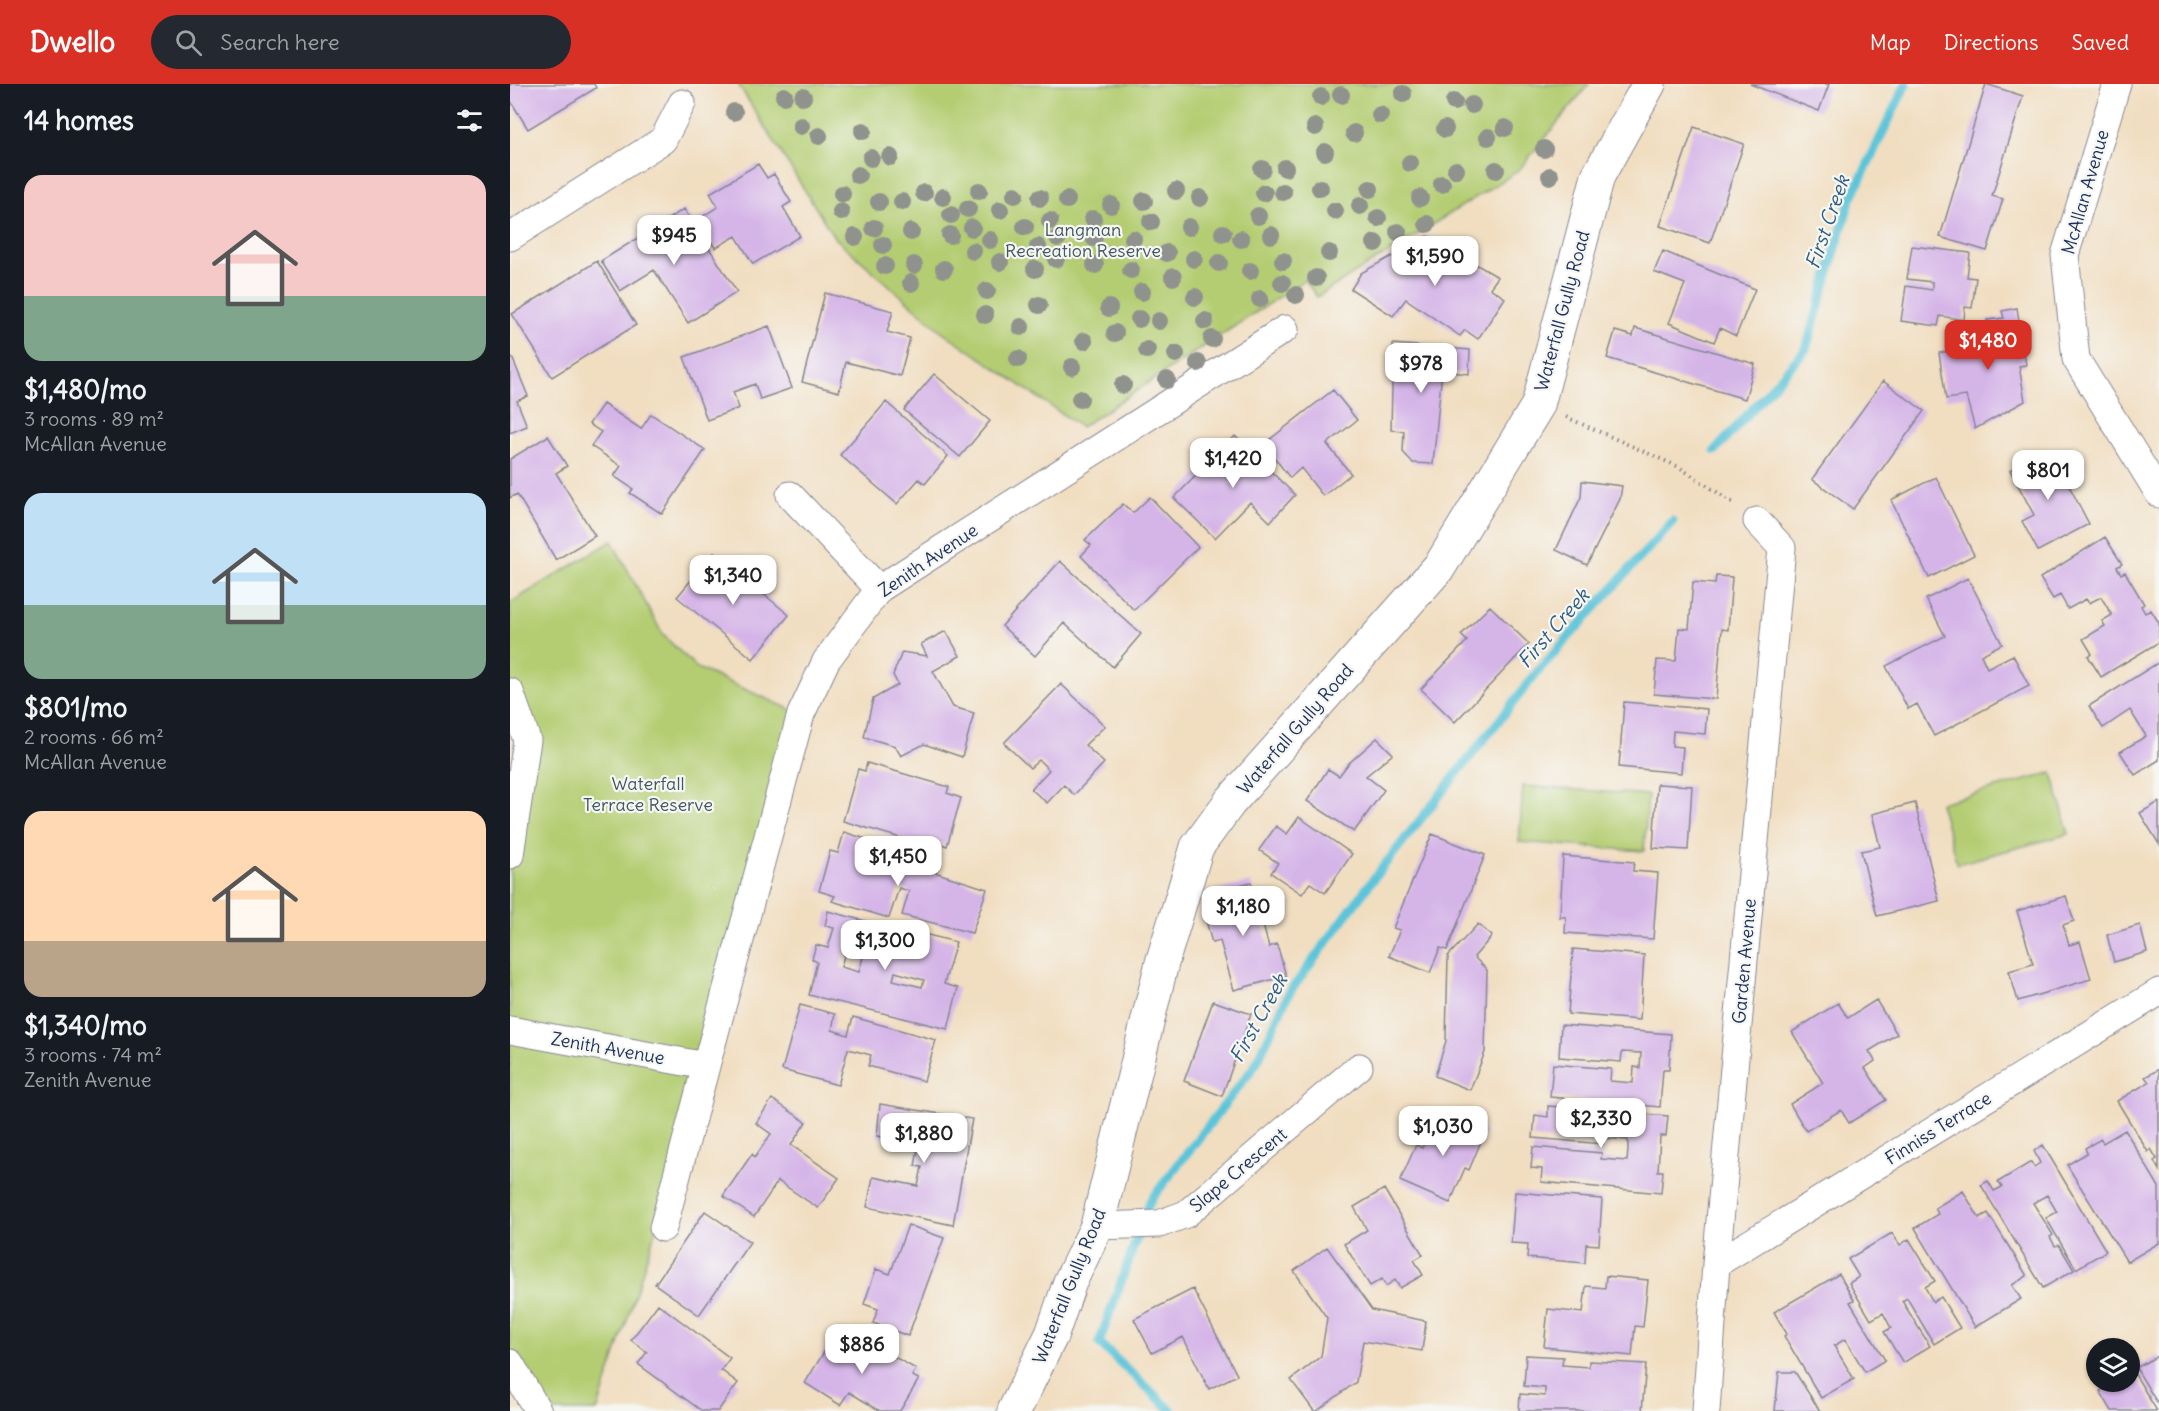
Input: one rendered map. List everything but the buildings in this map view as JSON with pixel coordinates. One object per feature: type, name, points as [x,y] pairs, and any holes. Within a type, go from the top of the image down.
[{"type":"street","name":"Waterfall Gully Road","points":[[1014,1411],[1052,1334],[1070,1282],[1112,1226],[1162,963],[1197,847],[1230,802],[1440,566],[1538,405],[1598,176],[1649,84]]},
{"type":"street","name":"McAllan Avenue","points":[[2117,84],[2065,255],[2076,359],[2159,494]]},
{"type":"street","points":[[510,237],[663,140],[682,103]]},
{"type":"street","name":"Zenith Avenue","points":[[663,1228],[801,714],[826,662],[879,589],[1285,329]]},
{"type":"street","points":[[790,495],[879,589]]},
{"type":"street","name":"Garden Avenue","points":[[1706,1411],[1716,1264],[1782,548],[1749,514]]},
{"type":"street","points":[[510,692],[528,740],[510,855]]},
{"type":"street","name":"Finniss Terrace","points":[[1716,1264],[2159,992]]},
{"type":"street","name":"Zenith Avenue","points":[[510,1030],[706,1066]]},
{"type":"street","name":"Slape Crescent","points":[[1112,1226],[1159,1224],[1186,1214],[1359,1067]]},
{"type":"street","points":[[510,1363],[538,1411]]},
{"type":"path","points":[[1538,405],[1679,467],[1749,514]]},
{"type":"green space","name":"Langman Recreation Reserve","points":[[738,84],[1589,84],[1518,171],[1317,297],[1305,280],[1081,427],[940,330],[834,237]]},
{"type":"green space","name":"Waterfall Terrace Reserve","points":[[612,541],[663,635],[697,668],[801,714],[706,1066],[597,1411],[538,1411],[510,1363],[510,855],[527,740],[510,692],[510,603]]},
{"type":"green space","points":[[2052,773],[2069,834],[1957,864],[1940,803]]},
{"type":"green space","points":[[1523,786],[1648,795],[1644,851],[1519,842]]},
{"type":"waterway","name":"First Creek","points":[[1715,451],[1806,349],[1850,201],[1906,84]]},
{"type":"waterway","name":"First Creek","points":[[1172,1411],[1099,1343],[1150,1201],[1256,1064],[1289,993],[1374,878],[1539,670],[1673,521]]}]
